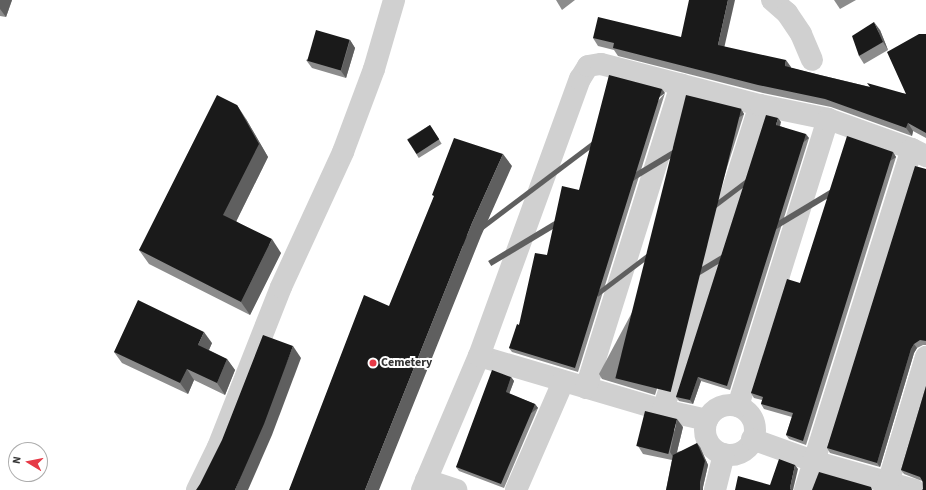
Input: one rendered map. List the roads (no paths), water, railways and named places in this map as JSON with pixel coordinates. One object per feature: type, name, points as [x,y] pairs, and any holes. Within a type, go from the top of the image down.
[{"type":"street","points":[[197,490],[218,447],[281,287],[343,152],[374,69],[394,0]]},
{"type":"street","points":[[772,0],[787,13],[801,34],[812,60]]},
{"type":"street","points":[[456,490],[424,485],[479,356],[580,78],[588,66],[601,64],[760,105],[828,119],[919,153],[813,461],[805,490]]},
{"type":"street","points":[[586,388],[681,85]]},
{"type":"street","points":[[663,410],[760,105]]},
{"type":"street","points":[[738,406],[828,119]]},
{"type":"street","points":[[479,356],[563,382],[663,410],[707,420]]},
{"type":"street","points":[[887,486],[926,357]]},
{"type":"street","points":[[516,490],[563,382]]},
{"type":"street","points":[[729,405],[738,406],[747,411],[752,419],[754,429],[752,439],[748,446],[741,452],[724,454],[714,449],[707,441],[705,431],[707,420],[712,412],[719,407],[729,405]]},
{"type":"street","points":[[752,439],[887,486],[914,490]]},
{"type":"street","points":[[715,490],[724,454]]},
{"type":"place","name":"Cemetery","points":[[373,363]]}]
